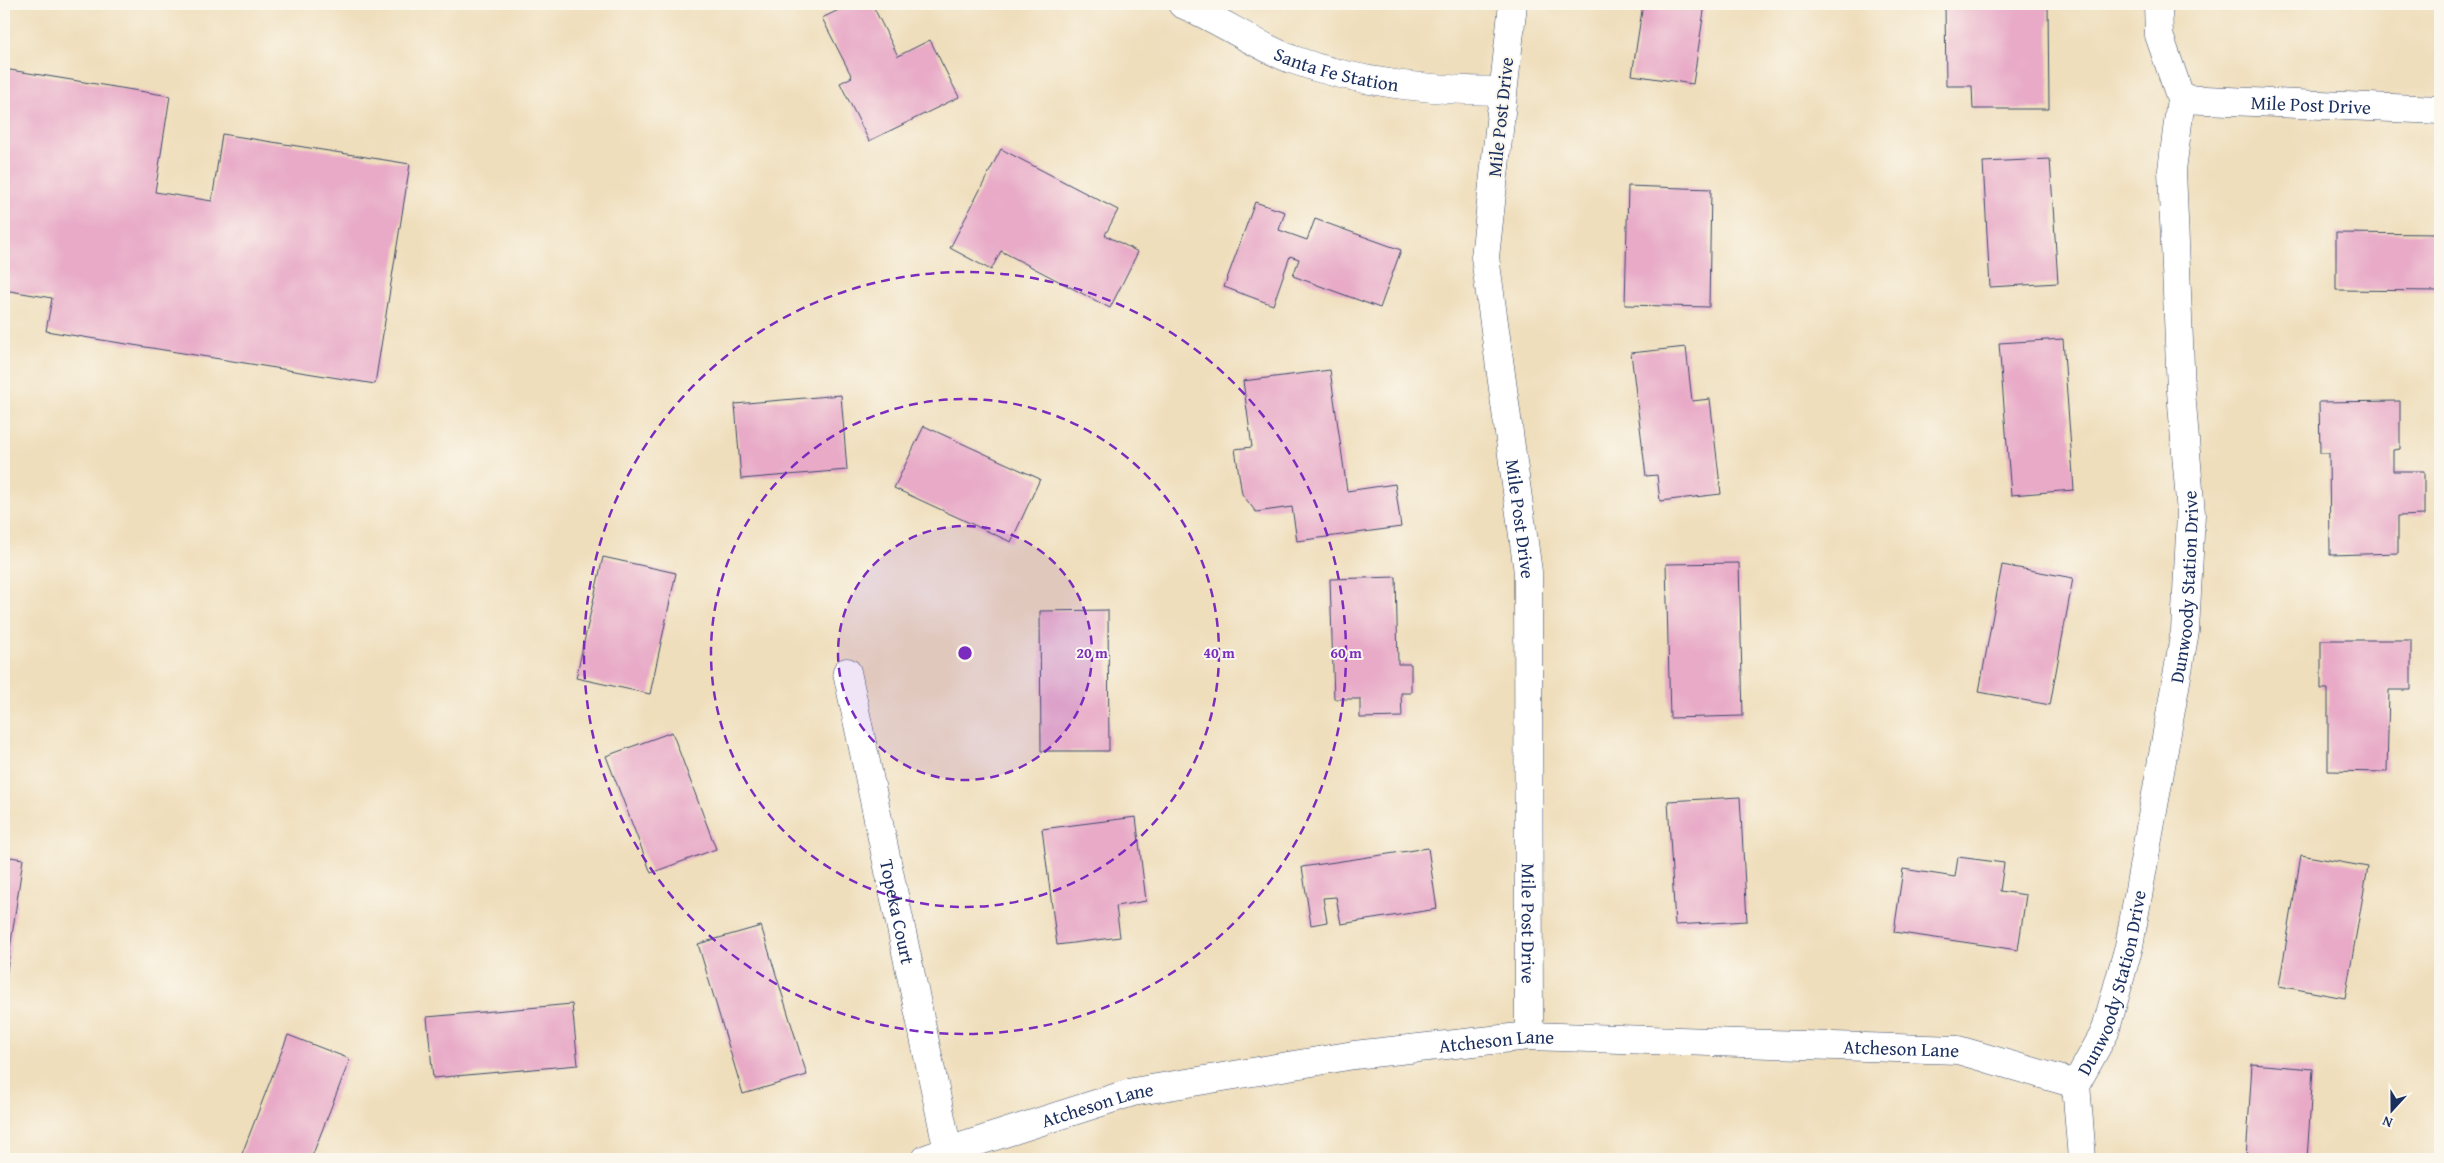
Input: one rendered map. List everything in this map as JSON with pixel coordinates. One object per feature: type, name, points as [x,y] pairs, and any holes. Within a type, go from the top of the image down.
[{"type":"street","name":"Santa Fe Station","points":[[1182,4],[1290,58],[1348,77],[1407,86],[1455,90],[1502,90]]},
{"type":"street","name":"Mile Post Drive","points":[[1513,4],[1502,90],[1485,258],[1528,572],[1529,1036]]},
{"type":"street","name":"Dunwoody Station Drive","points":[[2082,1159],[2076,1084],[2105,1032],[2129,946],[2185,631],[2191,514],[2181,391],[2172,170],[2181,99],[2159,35],[2158,4]]},
{"type":"street","name":"Mile Post Drive","points":[[2181,99],[2440,110]]},
{"type":"street","name":"Topeka Court","points":[[848,672],[937,1155]]},
{"type":"street","name":"Atcheson Lane","points":[[937,1155],[1133,1092],[1354,1054],[1529,1036],[1958,1050],[2076,1084]]},
{"type":"building","points":[[851,4],[872,4],[898,56],[930,40],[959,97],[869,141],[840,83],[852,77],[822,18]]},
{"type":"building","points":[[1643,4],[1705,4],[1693,84],[1632,75]]},
{"type":"building","points":[[1945,4],[2048,4],[2049,109],[1973,109],[1972,86],[1946,86]]},
{"type":"building","points":[[4,69],[170,96],[155,192],[212,201],[222,134],[410,164],[375,384],[46,331],[52,298],[4,290]]},
{"type":"building","points":[[1001,149],[1118,210],[1105,235],[1138,252],[1110,308],[1001,251],[991,270],[950,248]]},
{"type":"building","points":[[2050,159],[2058,283],[1990,287],[1983,162]]},
{"type":"building","points":[[1628,186],[1711,189],[1709,307],[1625,305]]},
{"type":"building","points":[[1255,202],[1285,212],[1279,230],[1307,240],[1315,219],[1401,250],[1380,308],[1293,276],[1299,259],[1290,256],[1273,305],[1224,287]]},
{"type":"building","points":[[2336,233],[2440,234],[2440,291],[2336,290]]},
{"type":"building","points":[[2063,339],[2074,490],[2011,495],[1999,343]]},
{"type":"building","points":[[1686,347],[1692,401],[1710,399],[1721,494],[1660,501],[1657,475],[1646,476],[1631,353]]},
{"type":"building","points":[[1330,370],[1347,491],[1395,484],[1401,527],[1297,541],[1292,507],[1256,512],[1242,494],[1235,449],[1252,447],[1243,381]]},
{"type":"building","points":[[841,395],[847,470],[741,479],[735,404]]},
{"type":"building","points":[[2400,401],[2400,449],[2393,450],[2393,471],[2424,471],[2424,515],[2398,516],[2398,553],[2330,555],[2329,453],[2320,453],[2319,402]]},
{"type":"building","points":[[924,426],[1040,479],[1011,542],[894,488]]},
{"type":"building","points":[[603,557],[676,573],[650,694],[576,678]]},
{"type":"building","points":[[1739,563],[1743,716],[1670,718],[1666,564]]},
{"type":"building","points":[[2002,565],[2073,578],[2050,705],[1979,692]]},
{"type":"building","points":[[1396,577],[1398,664],[1411,664],[1411,693],[1401,693],[1402,717],[1360,718],[1360,699],[1334,699],[1330,579]]},
{"type":"building","points":[[1108,610],[1109,751],[1041,751],[1040,611]]},
{"type":"building","points":[[2321,640],[2411,640],[2411,690],[2389,690],[2387,772],[2328,771],[2328,689],[2321,689]]},
{"type":"building","points":[[672,732],[716,849],[651,873],[606,756]]},
{"type":"building","points":[[1740,797],[1747,921],[1675,925],[1668,801]]},
{"type":"building","points":[[1136,817],[1146,901],[1116,906],[1120,937],[1057,945],[1042,829]]},
{"type":"building","points":[[1428,848],[1437,909],[1341,924],[1336,897],[1323,898],[1327,922],[1311,925],[1302,867]]},
{"type":"building","points":[[2301,855],[2368,867],[2345,998],[2279,986]]},
{"type":"building","points":[[4,856],[23,859],[5,984],[4,984]]},
{"type":"building","points":[[1958,857],[2004,863],[2000,891],[2026,895],[2018,950],[1894,932],[1903,869],[1955,877]]},
{"type":"building","points":[[761,926],[807,1075],[743,1094],[698,944]]},
{"type":"building","points":[[572,1004],[578,1065],[433,1078],[427,1017]]},
{"type":"building","points":[[288,1035],[350,1059],[311,1159],[240,1159]]},
{"type":"building","points":[[2252,1064],[2313,1069],[2307,1159],[2246,1159]]}]
